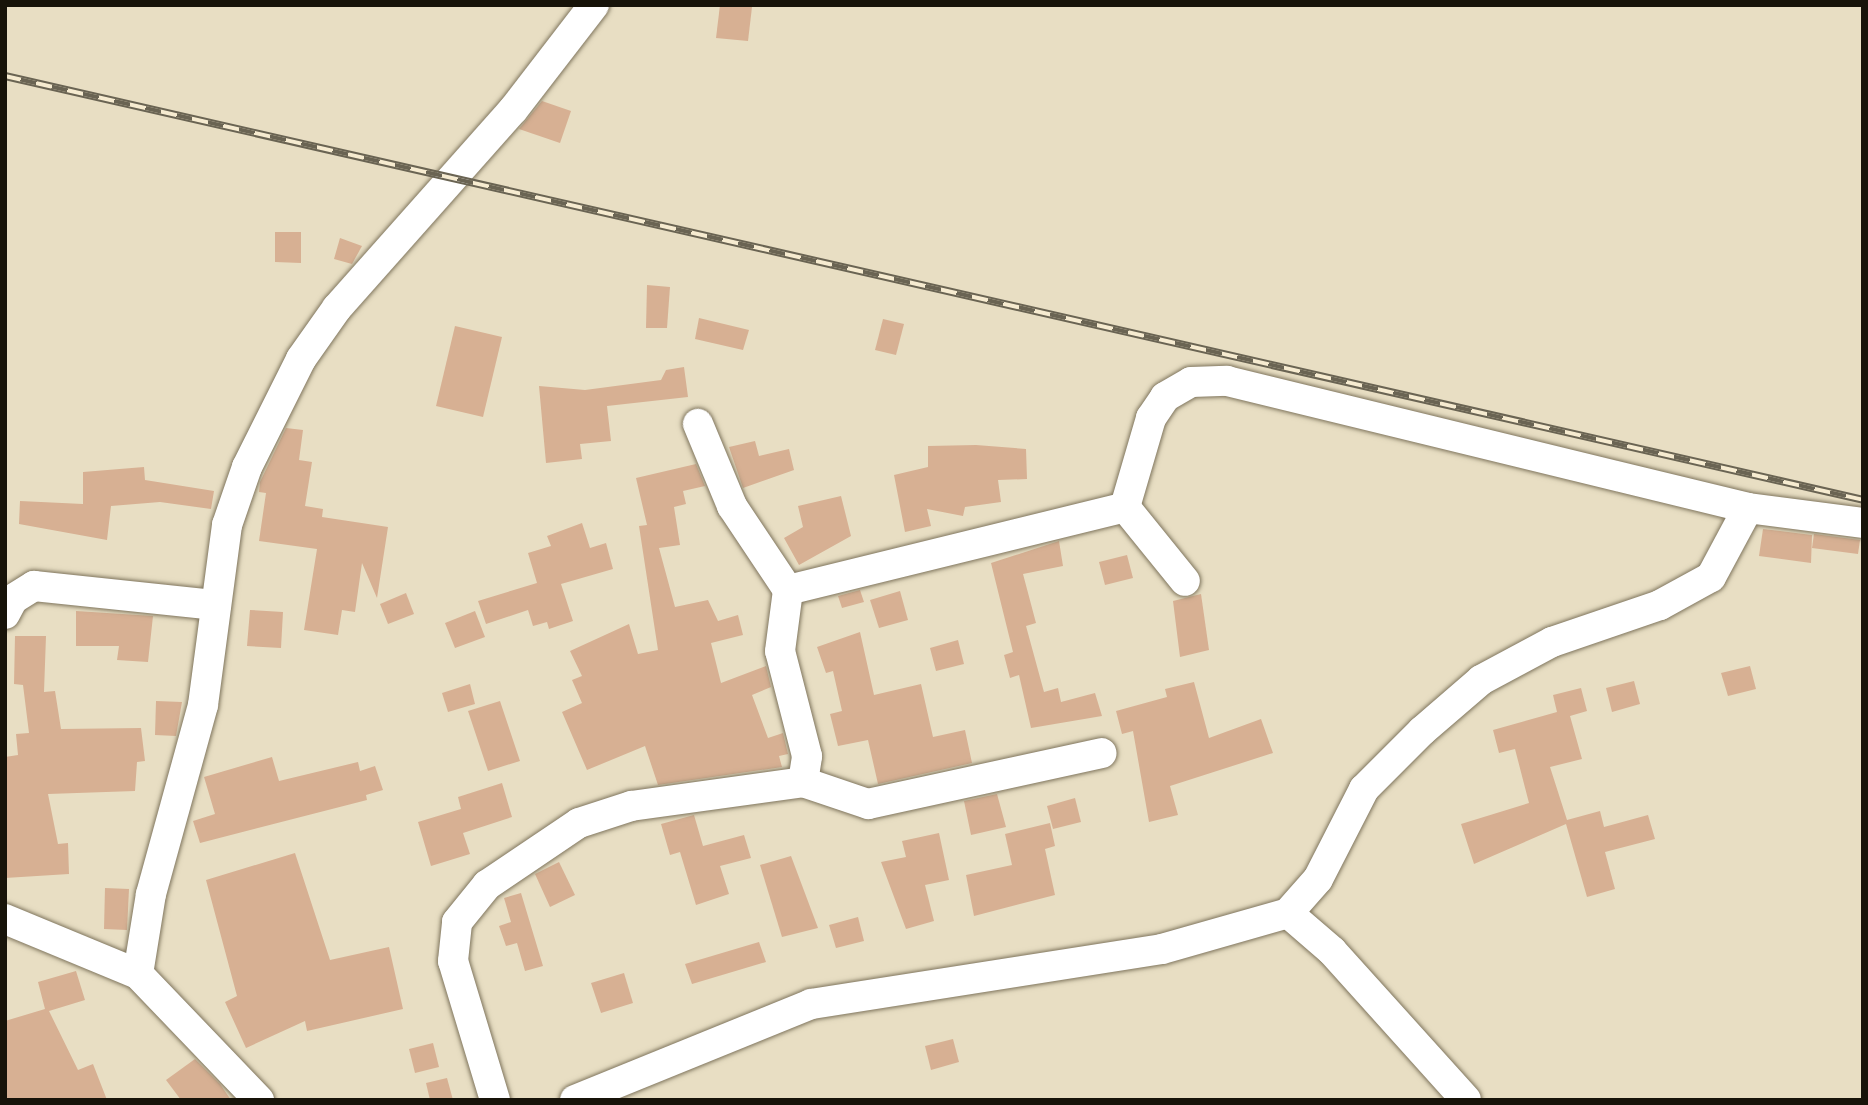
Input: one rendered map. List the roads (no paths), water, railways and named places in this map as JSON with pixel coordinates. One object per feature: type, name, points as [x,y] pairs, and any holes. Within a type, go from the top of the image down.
[{"type":"street","points":[[138,974],[150,894],[203,705],[227,525],[301,359],[337,308],[513,110],[594,5]]},
{"type":"street","points":[[1125,507],[1151,418],[1166,397],[1191,382],[1227,381],[1748,508],[1863,523]]},
{"type":"street","points":[[698,424],[732,506],[788,590],[780,651],[807,756],[803,782]]},
{"type":"street","points":[[788,590],[1125,507]]},
{"type":"street","points":[[1125,507],[1185,580]]},
{"type":"street","points":[[575,1100],[811,1004],[1162,949],[1288,913],[1318,879],[1364,789],[1422,731],[1481,680],[1552,642],[1660,605],[1711,577],[1748,508]]},
{"type":"street","points":[[5,614],[13,599],[34,586],[216,605]]},
{"type":"street","points":[[495,1100],[453,961],[457,922],[487,885],[592,818],[631,806],[803,782],[869,804],[1101,753]]},
{"type":"street","points":[[1288,913],[1332,951],[1466,1100]]},
{"type":"street","points":[[5,919],[138,974],[259,1100]]},
{"type":"railway","points":[[5,76],[1863,500]]}]
